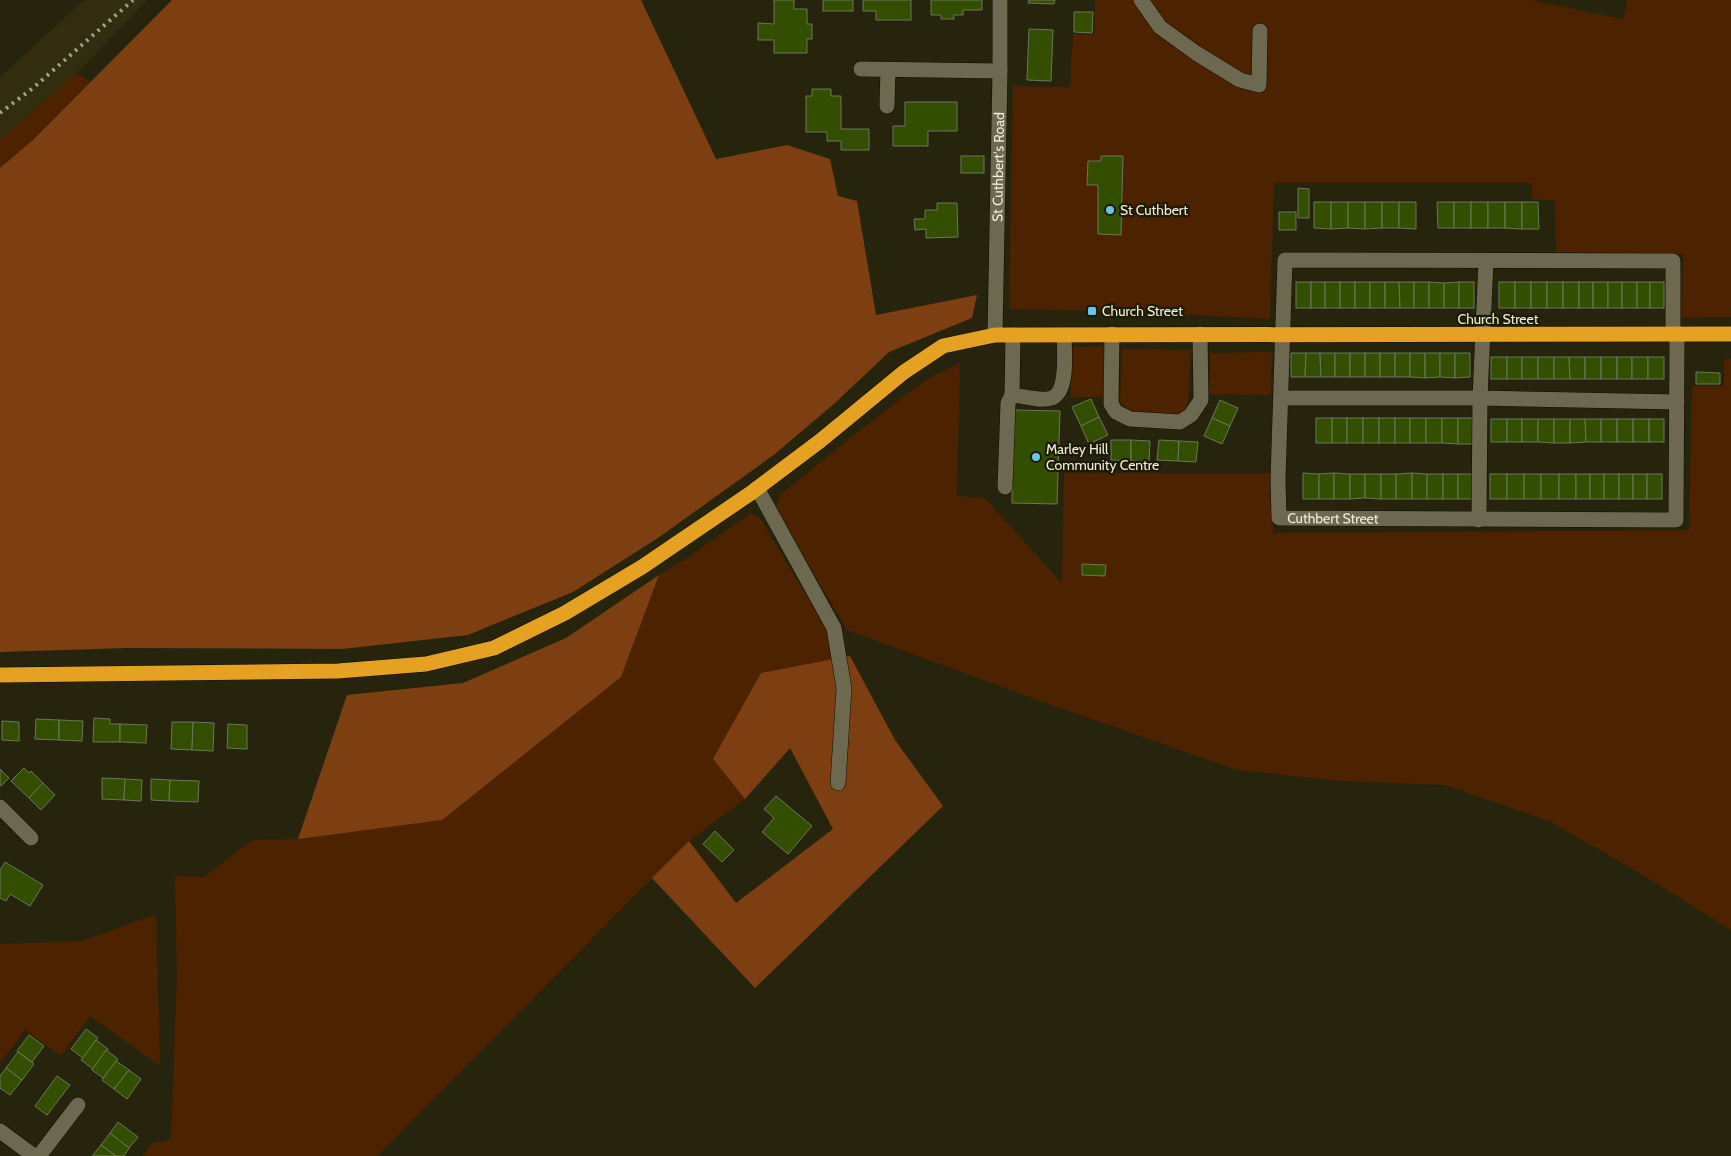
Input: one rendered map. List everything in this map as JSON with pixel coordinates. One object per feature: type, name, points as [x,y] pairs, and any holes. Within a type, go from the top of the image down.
[{"type":"highway","name":"Church Street","points":[[0,675],[338,671],[426,664],[494,648],[565,613],[642,566],[757,488],[820,441],[904,372],[943,346],[995,335],[1731,334]]},
{"type":"street","name":"St Cuthbert's Road","points":[[995,335],[1000,0]]},
{"type":"street","points":[[1140,0],[1160,27],[1196,53],[1240,80],[1259,85],[1260,31]]},
{"type":"street","points":[[861,69],[1000,71]]},
{"type":"street","points":[[887,106],[888,70]]},
{"type":"street","name":"Cuthbert Street","points":[[1285,260],[1673,261],[1677,402],[1676,520],[1279,518],[1278,479],[1282,335],[1285,260]]},
{"type":"street","points":[[1479,520],[1480,398],[1486,261]]},
{"type":"street","points":[[1112,334],[1111,404],[1116,412],[1130,419],[1180,422],[1192,415],[1201,400],[1200,334]]},
{"type":"street","points":[[1005,487],[1008,403],[1012,395],[1013,335]]},
{"type":"street","points":[[1012,395],[1039,399],[1052,398],[1060,392],[1063,383],[1064,335]]},
{"type":"street","points":[[1281,398],[1480,398],[1677,402]]},
{"type":"street","points":[[757,488],[834,628],[844,688],[838,783]]},
{"type":"street","points":[[0,806],[31,838]]},
{"type":"street","points":[[40,1156],[78,1106]]},
{"type":"street","points":[[0,1131],[34,1156]]},
{"type":"shaded area","points":[[84,0],[147,0],[77,73],[0,139],[0,77]]},
{"type":"shaded area","points":[[172,0],[641,0],[716,159],[787,145],[830,159],[838,196],[857,201],[876,315],[977,295],[972,318],[889,352],[835,403],[775,454],[658,538],[573,592],[468,635],[342,649],[128,648],[0,652],[0,168],[33,140]]},
{"type":"shaded area","points":[[1095,0],[1531,0],[1623,19],[1627,0],[1731,0],[1731,317],[1682,318],[1683,254],[1556,252],[1555,201],[1532,199],[1532,183],[1274,183],[1270,319],[1136,312],[1009,309],[1013,86],[1070,87],[1073,34],[1094,35]]},
{"type":"shaded area","points":[[77,73],[91,82],[33,140],[0,168],[0,139]]},
{"type":"shaded area","points":[[1105,346],[1106,396],[1071,398],[1070,347]]},
{"type":"shaded area","points":[[1122,349],[1191,350],[1188,402],[1185,410],[1178,415],[1141,414],[1129,410],[1120,401]]},
{"type":"shaded area","points":[[1272,352],[1271,395],[1209,394],[1210,353]]},
{"type":"shaded area","points":[[1724,359],[1731,359],[1731,930],[1641,874],[1551,822],[1445,785],[1340,781],[1237,770],[847,630],[775,508],[781,494],[859,431],[927,379],[960,363],[957,496],[985,498],[1062,583],[1064,473],[1272,473],[1273,533],[1689,530],[1692,386],[1724,386]]},
{"type":"shaded area","points":[[751,513],[760,518],[828,632],[834,659],[714,759],[745,799],[689,841],[377,1156],[143,1156],[152,1143],[171,1140],[177,977],[175,876],[204,877],[252,840],[298,839],[621,677],[659,575],[687,558]]},
{"type":"shaded area","points":[[659,575],[621,677],[442,820],[298,839],[347,695],[463,683],[566,638]]},
{"type":"shaded area","points":[[850,656],[895,740],[943,806],[755,988],[652,878],[689,841],[736,903],[833,829],[790,748],[745,799],[713,759],[761,673]]},
{"type":"shaded area","points":[[156,914],[160,1066],[90,1016],[61,1056],[25,1030],[0,1063],[0,944],[82,941]]},
{"type":"building","points":[[774,0],[794,0],[794,9],[807,9],[807,24],[812,24],[812,39],[807,39],[807,53],[774,53],[774,40],[758,40],[758,23],[774,24]]},
{"type":"building","points":[[823,0],[853,0],[853,11],[823,11]]},
{"type":"building","points":[[863,0],[911,0],[911,20],[876,20],[876,11],[863,11]]},
{"type":"building","points":[[931,0],[982,0],[982,10],[963,10],[963,15],[954,15],[954,19],[941,19],[941,15],[931,15]]},
{"type":"building","points":[[1029,0],[1055,0],[1054,4],[1028,3]]},
{"type":"building","points":[[1074,12],[1093,12],[1092,33],[1074,32]]},
{"type":"building","points":[[1029,29],[1053,30],[1051,81],[1027,80]]},
{"type":"building","points":[[812,89],[831,89],[831,96],[841,96],[841,129],[869,129],[869,150],[841,150],[841,141],[827,141],[827,132],[806,132],[806,96],[812,96]]},
{"type":"building","points":[[905,102],[957,102],[957,131],[928,131],[928,146],[893,146],[893,126],[905,126]]},
{"type":"building","points":[[961,156],[984,156],[984,173],[961,173]]},
{"type":"building","name":"St Cuthbert","points":[[1101,156],[1123,156],[1121,235],[1098,234],[1098,185],[1087,185],[1088,161],[1101,161]]},
{"type":"building","points":[[1298,188],[1309,189],[1309,218],[1298,218]]},
{"type":"building","points":[[1314,202],[1331,202],[1331,229],[1314,228]]},
{"type":"building","points":[[1331,202],[1348,202],[1348,228],[1331,229]]},
{"type":"building","points":[[1348,202],[1365,202],[1365,229],[1348,228]]},
{"type":"building","points":[[1365,202],[1382,202],[1382,228],[1365,229]]},
{"type":"building","points":[[1382,202],[1399,202],[1399,228],[1382,228]]},
{"type":"building","points":[[1399,202],[1416,202],[1416,229],[1399,228]]},
{"type":"building","points":[[1437,202],[1454,202],[1454,228],[1438,228]]},
{"type":"building","points":[[1454,202],[1471,202],[1471,228],[1454,228]]},
{"type":"building","points":[[1471,202],[1488,202],[1488,228],[1471,228]]},
{"type":"building","points":[[1488,202],[1505,202],[1505,228],[1488,228]]},
{"type":"building","points":[[1505,202],[1522,202],[1522,229],[1505,228]]},
{"type":"building","points":[[1522,202],[1538,202],[1539,229],[1522,229]]},
{"type":"building","points":[[937,203],[957,203],[958,237],[926,238],[926,229],[915,230],[914,219],[925,219],[925,210],[937,210]]},
{"type":"building","points":[[1279,212],[1296,212],[1296,230],[1279,230]]},
{"type":"building","points":[[1296,282],[1311,282],[1311,308],[1296,308]]},
{"type":"building","points":[[1311,282],[1325,282],[1325,308],[1311,308]]},
{"type":"building","points":[[1325,282],[1340,282],[1340,308],[1325,308]]},
{"type":"building","points":[[1340,282],[1355,282],[1355,308],[1340,308]]},
{"type":"building","points":[[1355,282],[1370,282],[1370,308],[1355,308]]},
{"type":"building","points":[[1370,282],[1385,282],[1385,308],[1370,308]]},
{"type":"building","points":[[1385,282],[1399,282],[1400,308],[1385,308]]},
{"type":"building","points":[[1399,282],[1414,282],[1414,308],[1400,308]]},
{"type":"building","points":[[1414,282],[1429,282],[1429,308],[1414,308]]},
{"type":"building","points":[[1429,282],[1444,283],[1444,308],[1429,308]]},
{"type":"building","points":[[1459,282],[1459,308],[1444,308],[1444,283]]},
{"type":"building","points":[[1459,282],[1474,282],[1474,308],[1459,308]]},
{"type":"building","points":[[1499,282],[1515,282],[1515,308],[1499,308]]},
{"type":"building","points":[[1515,282],[1531,282],[1531,308],[1515,308]]},
{"type":"building","points":[[1531,282],[1547,282],[1547,308],[1531,308]]},
{"type":"building","points":[[1547,282],[1563,282],[1563,308],[1547,308]]},
{"type":"building","points":[[1563,282],[1579,282],[1579,308],[1563,308]]},
{"type":"building","points":[[1579,282],[1593,282],[1593,308],[1579,308]]},
{"type":"building","points":[[1593,282],[1608,282],[1608,308],[1593,308]]},
{"type":"building","points":[[1608,282],[1622,282],[1622,308],[1608,308]]},
{"type":"building","points":[[1622,282],[1637,282],[1637,308],[1622,308]]},
{"type":"building","points":[[1637,282],[1650,282],[1650,308],[1637,308]]},
{"type":"building","points":[[1650,282],[1664,282],[1664,308],[1650,308]]},
{"type":"building","points":[[1291,353],[1306,353],[1305,377],[1291,377]]},
{"type":"building","points":[[1306,353],[1320,353],[1321,377],[1305,377]]},
{"type":"building","points":[[1320,353],[1335,353],[1335,377],[1321,377]]},
{"type":"building","points":[[1335,353],[1350,353],[1350,377],[1335,377]]},
{"type":"building","points":[[1350,353],[1365,353],[1365,377],[1350,377]]},
{"type":"building","points":[[1365,353],[1380,353],[1380,377],[1365,377]]},
{"type":"building","points":[[1380,353],[1395,353],[1395,377],[1380,377]]},
{"type":"building","points":[[1395,353],[1410,353],[1410,377],[1395,377]]},
{"type":"building","points":[[1410,353],[1425,353],[1425,378],[1410,377]]},
{"type":"building","points":[[1425,353],[1440,353],[1440,377],[1425,378]]},
{"type":"building","points":[[1440,353],[1455,353],[1455,378],[1440,377]]},
{"type":"building","points":[[1455,353],[1470,353],[1470,377],[1455,378]]},
{"type":"building","points":[[1491,357],[1507,357],[1507,379],[1491,379]]},
{"type":"building","points":[[1507,357],[1522,357],[1522,379],[1507,379]]},
{"type":"building","points":[[1522,357],[1538,357],[1538,379],[1522,379]]},
{"type":"building","points":[[1538,357],[1554,357],[1554,379],[1538,379]]},
{"type":"building","points":[[1554,357],[1569,357],[1570,379],[1554,379]]},
{"type":"building","points":[[1569,357],[1585,357],[1585,379],[1570,379]]},
{"type":"building","points":[[1585,357],[1601,357],[1601,379],[1585,379]]},
{"type":"building","points":[[1601,357],[1617,357],[1617,379],[1601,379]]},
{"type":"building","points":[[1617,357],[1632,357],[1632,379],[1617,379]]},
{"type":"building","points":[[1632,357],[1648,357],[1648,379],[1632,379]]},
{"type":"building","points":[[1648,357],[1664,357],[1664,379],[1648,379]]},
{"type":"building","points":[[1696,372],[1720,373],[1720,384],[1696,384]]},
{"type":"building","points":[[1091,399],[1099,417],[1081,426],[1072,407]]},
{"type":"building","points":[[1220,400],[1238,408],[1230,426],[1212,418]]},
{"type":"building","name":"Marley Hill Community Centre","points":[[1014,410],[1060,411],[1057,504],[1012,503]]},
{"type":"building","points":[[1099,417],[1108,435],[1089,444],[1081,426]]},
{"type":"building","points":[[1212,418],[1230,426],[1222,444],[1204,436]]},
{"type":"building","points":[[1316,418],[1332,418],[1332,443],[1316,443]]},
{"type":"building","points":[[1332,418],[1347,418],[1347,443],[1332,443]]},
{"type":"building","points":[[1347,418],[1363,418],[1363,443],[1347,443]]},
{"type":"building","points":[[1363,418],[1379,418],[1379,443],[1363,443]]},
{"type":"building","points":[[1379,418],[1395,418],[1395,443],[1379,443]]},
{"type":"building","points":[[1395,418],[1410,418],[1410,443],[1395,443]]},
{"type":"building","points":[[1410,418],[1426,418],[1426,443],[1410,443]]},
{"type":"building","points":[[1426,418],[1442,418],[1442,443],[1426,443]]},
{"type":"building","points":[[1442,418],[1458,418],[1458,444],[1442,443]]},
{"type":"building","points":[[1458,418],[1473,418],[1474,444],[1458,444]]},
{"type":"building","points":[[1491,419],[1507,419],[1507,442],[1491,442]]},
{"type":"building","points":[[1507,419],[1522,419],[1522,442],[1507,442]]},
{"type":"building","points":[[1522,419],[1538,419],[1538,442],[1522,442]]},
{"type":"building","points":[[1538,419],[1554,419],[1554,443],[1538,442]]},
{"type":"building","points":[[1554,419],[1570,419],[1570,443],[1554,443]]},
{"type":"building","points":[[1570,419],[1585,419],[1586,442],[1570,443]]},
{"type":"building","points":[[1585,419],[1601,419],[1601,442],[1586,442]]},
{"type":"building","points":[[1601,419],[1617,419],[1617,442],[1601,442]]},
{"type":"building","points":[[1617,419],[1633,419],[1633,442],[1617,442]]},
{"type":"building","points":[[1633,419],[1649,419],[1649,442],[1633,442]]},
{"type":"building","points":[[1649,419],[1664,419],[1664,442],[1649,442]]},
{"type":"building","points":[[1111,440],[1131,440],[1131,461],[1111,460]]},
{"type":"building","points":[[1131,440],[1150,441],[1149,462],[1131,461]]},
{"type":"building","points":[[1159,440],[1179,441],[1178,461],[1157,460]]},
{"type":"building","points":[[1179,441],[1198,442],[1196,462],[1178,461]]},
{"type":"building","points":[[1303,473],[1319,474],[1319,499],[1303,499]]},
{"type":"building","points":[[1334,473],[1334,499],[1319,499],[1319,474]]},
{"type":"building","points":[[1334,473],[1350,474],[1350,499],[1334,499]]},
{"type":"building","points":[[1412,473],[1412,499],[1396,499],[1396,474]]},
{"type":"building","points":[[1412,473],[1427,474],[1427,499],[1412,499]]},
{"type":"building","points":[[1350,474],[1365,474],[1365,498],[1350,499]]},
{"type":"building","points":[[1365,474],[1381,474],[1381,499],[1365,498]]},
{"type":"building","points":[[1381,474],[1396,474],[1396,499],[1381,499]]},
{"type":"building","points":[[1427,474],[1443,474],[1443,499],[1427,499]]},
{"type":"building","points":[[1443,474],[1458,474],[1458,499],[1443,499]]},
{"type":"building","points":[[1458,474],[1474,474],[1474,499],[1458,499]]},
{"type":"building","points":[[1490,474],[1507,474],[1507,499],[1490,499]]},
{"type":"building","points":[[1507,474],[1524,474],[1524,499],[1507,499]]},
{"type":"building","points":[[1524,474],[1541,474],[1541,499],[1524,499]]},
{"type":"building","points":[[1541,474],[1559,474],[1559,499],[1541,499]]},
{"type":"building","points":[[1559,474],[1576,474],[1576,499],[1559,499]]},
{"type":"building","points":[[1576,474],[1590,474],[1590,499],[1576,499]]},
{"type":"building","points":[[1590,474],[1604,474],[1604,499],[1590,499]]},
{"type":"building","points":[[1604,474],[1619,474],[1619,499],[1604,499]]},
{"type":"building","points":[[1619,474],[1633,474],[1633,499],[1619,499]]},
{"type":"building","points":[[1633,474],[1647,474],[1647,499],[1633,499]]},
{"type":"building","points":[[1647,474],[1662,474],[1662,499],[1647,499]]},
{"type":"building","points":[[1082,564],[1106,565],[1105,576],[1082,575]]},
{"type":"building","points":[[94,718],[110,719],[110,724],[120,724],[120,742],[93,742]]},
{"type":"building","points":[[36,719],[59,720],[59,740],[35,739]]},
{"type":"building","points":[[59,720],[83,721],[82,741],[59,740]]},
{"type":"building","points":[[2,721],[19,722],[19,741],[2,740]]},
{"type":"building","points":[[172,722],[193,722],[192,750],[171,749]]},
{"type":"building","points":[[193,722],[214,723],[213,751],[192,750]]},
{"type":"building","points":[[120,724],[147,725],[146,743],[120,742]]},
{"type":"building","points":[[228,724],[247,725],[247,749],[227,748]]},
{"type":"building","points":[[24,768],[29,773],[31,771],[43,783],[29,798],[11,781]]},
{"type":"building","points":[[0,769],[9,778],[1,786],[0,785]]},
{"type":"building","points":[[102,778],[125,779],[124,800],[102,799]]},
{"type":"building","points":[[125,779],[142,780],[141,801],[124,800]]},
{"type":"building","points":[[151,779],[170,780],[169,801],[151,800]]},
{"type":"building","points":[[170,780],[199,781],[198,802],[169,801]]},
{"type":"building","points":[[43,783],[55,795],[41,810],[29,798]]},
{"type":"building","points":[[776,796],[812,826],[788,854],[762,832],[774,818],[764,809]]},
{"type":"building","points":[[715,831],[734,850],[722,862],[703,844]]},
{"type":"building","points":[[5,862],[43,885],[30,906],[10,894],[6,901],[0,898],[0,870]]},
{"type":"building","points":[[86,1029],[98,1038],[83,1058],[71,1049]]},
{"type":"building","points":[[29,1035],[44,1046],[32,1062],[17,1051]]},
{"type":"building","points":[[96,1040],[108,1049],[93,1069],[81,1060]]},
{"type":"building","points":[[106,1050],[118,1059],[103,1078],[92,1070]]},
{"type":"building","points":[[18,1052],[34,1064],[22,1080],[6,1068]]},
{"type":"building","points":[[116,1061],[129,1070],[114,1089],[102,1080]]},
{"type":"building","points":[[6,1068],[22,1080],[10,1095],[0,1088],[0,1076]]},
{"type":"building","points":[[129,1070],[141,1079],[127,1099],[114,1089]]},
{"type":"building","points":[[57,1076],[70,1085],[47,1115],[35,1106]]},
{"type":"building","points":[[118,1122],[138,1137],[129,1148],[110,1133]]},
{"type":"building","points":[[110,1133],[129,1148],[124,1156],[116,1156],[101,1145]]},
{"type":"building","points":[[101,1145],[116,1156],[92,1156]]},
{"type":"railway","points":[[0,113],[33,88],[133,0]]},
{"type":"place","name":"St Cuthbert","points":[[1110,210]]},
{"type":"place","name":"Church Street","points":[[1092,311]]},
{"type":"place","name":"Marley Hill Community Centre","points":[[1036,457]]}]
